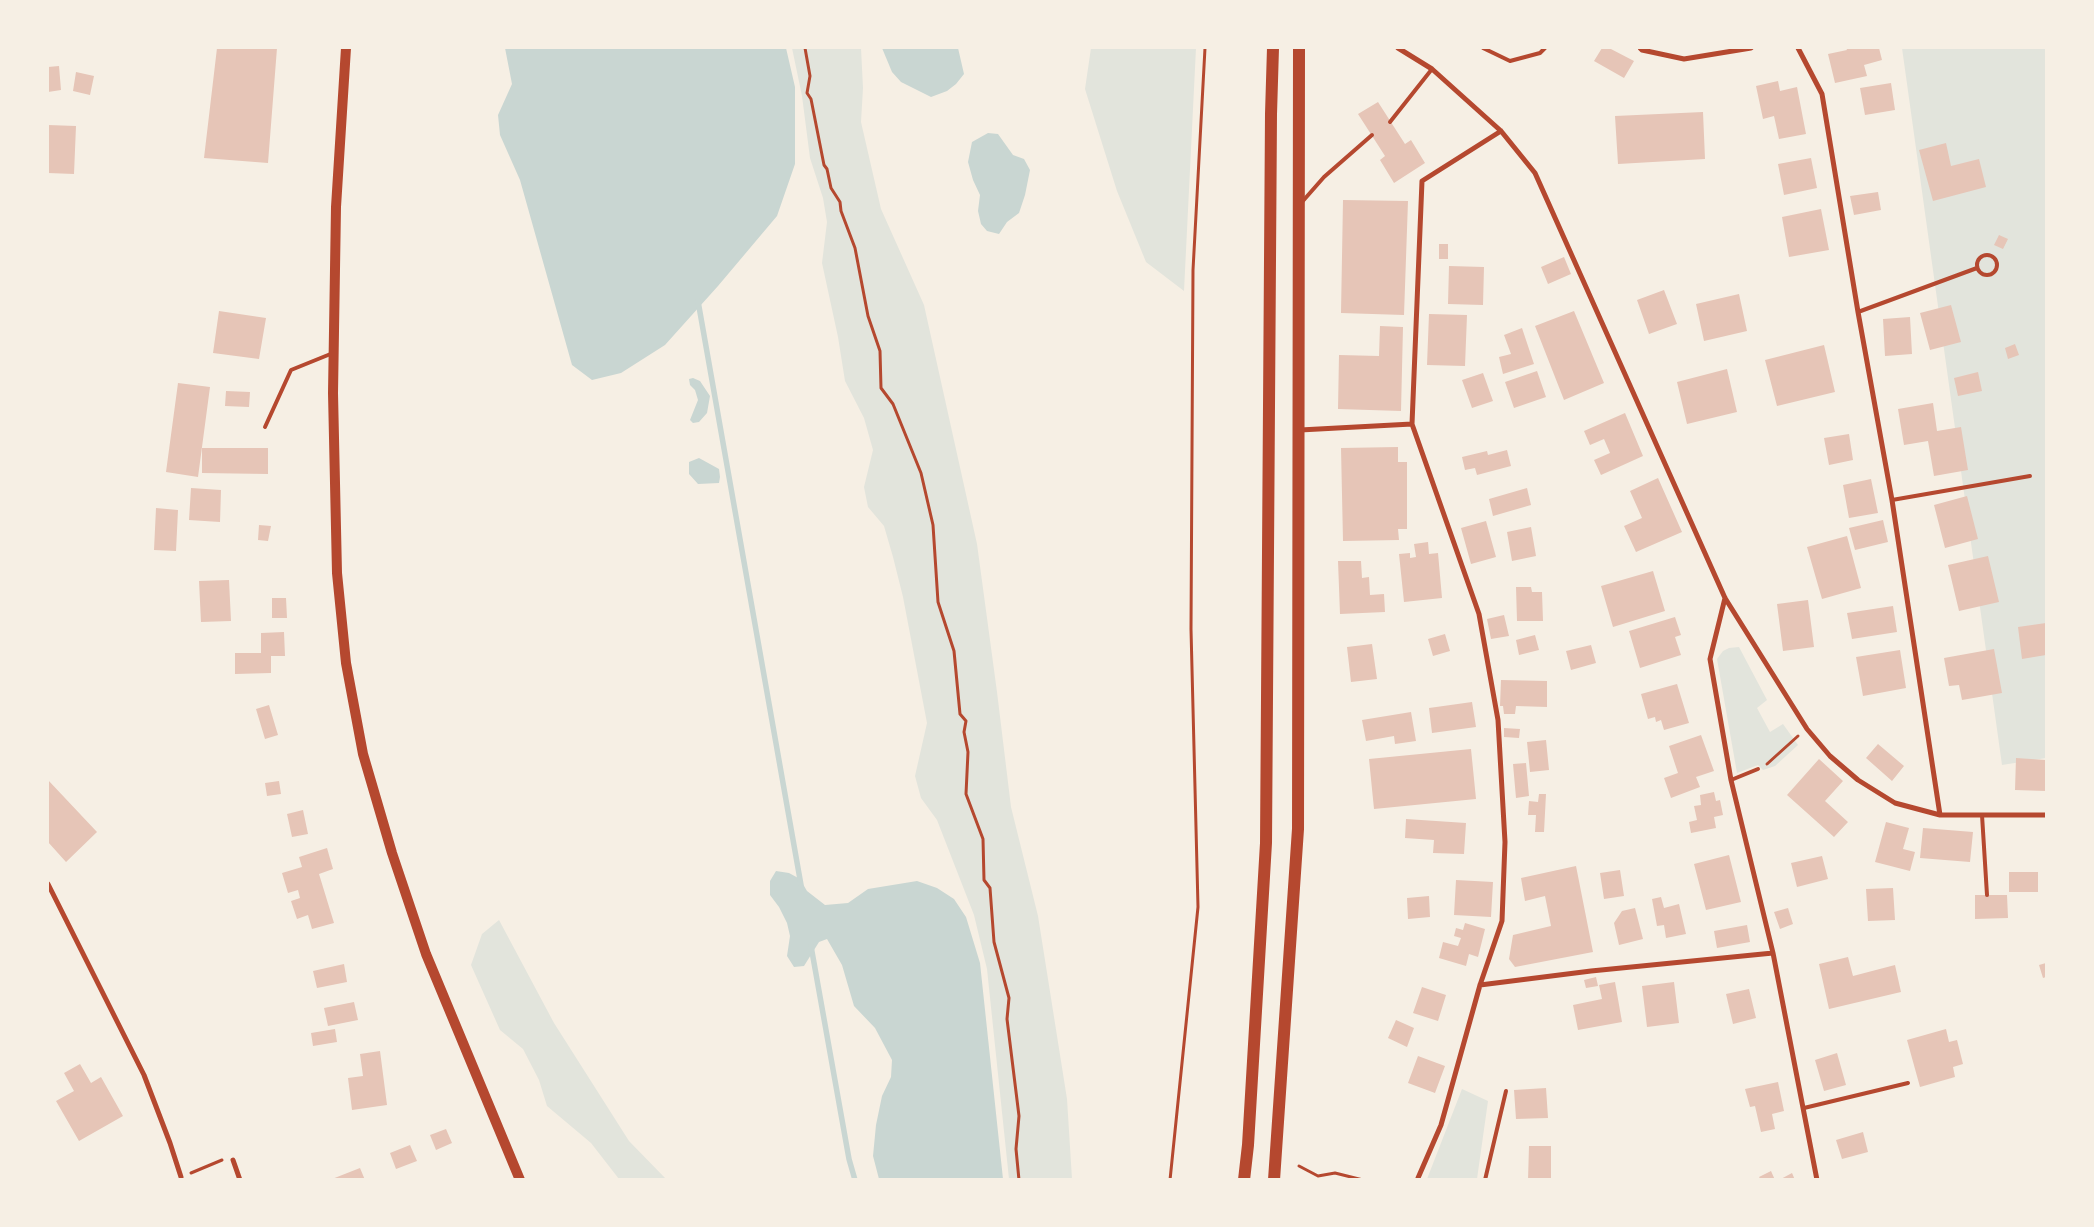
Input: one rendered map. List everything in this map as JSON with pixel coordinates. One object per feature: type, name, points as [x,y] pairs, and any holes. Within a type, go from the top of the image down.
[{"type":"main road","points":[[346,48],[336,207],[334,353],[337,574],[346,663],[362,754],[392,853],[426,954],[520,1180]]},
{"type":"main road","points":[[1244,1180],[1248,1144],[1266,843],[1273,48]]},
{"type":"main road","points":[[1274,1180],[1298,829],[1299,48]]},
{"type":"street","points":[[1398,48],[1432,69],[1501,131],[1535,173],[1725,598],[1807,729],[1830,756],[1858,780],[1895,803],[1940,815],[2046,815]]},
{"type":"street","points":[[1640,48],[1684,59],[1751,48]]},
{"type":"street","points":[[1798,48],[1822,94],[1858,312],[1892,500],[1940,815]]},
{"type":"street","points":[[1418,1178],[1441,1125],[1480,985],[1502,921],[1505,842],[1498,720],[1479,614],[1412,424],[1422,181],[1501,131]]},
{"type":"street","points":[[1298,430],[1412,424]]},
{"type":"street","points":[[1725,598],[1710,659],[1731,780],[1773,953],[1817,1180]]},
{"type":"street","points":[[48,884],[144,1075],[181,1177]]},
{"type":"street","points":[[1480,985],[1591,971],[1773,953]]},
{"type":"street","points":[[233,1160],[240,1180]]},
{"type":"lane","points":[[1483,48],[1510,61],[1540,53],[1545,48]]},
{"type":"lane","points":[[1390,122],[1432,69]]},
{"type":"lane","points":[[1298,205],[1324,177],[1372,136]]},
{"type":"lane","points":[[1984,254],[1990,254],[1996,259],[1995,272],[1988,276],[1980,273],[1976,268],[1978,258],[1984,254]]},
{"type":"lane","points":[[1858,312],[1976,268]]},
{"type":"lane","points":[[265,427],[291,370],[334,353]]},
{"type":"lane","points":[[1892,500],[2030,476]]},
{"type":"lane","points":[[1731,780],[1758,769]]},
{"type":"lane","points":[[1982,815],[1987,895]]},
{"type":"lane","points":[[1804,1108],[1908,1083]]},
{"type":"lane","points":[[1485,1180],[1506,1091]]},
{"type":"lane","points":[[1275,1164],[1280,1180]]},
{"type":"path","points":[[805,48],[810,76],[807,93],[811,99],[824,165],[827,169],[831,188],[840,202],[841,211],[855,248],[868,316],[880,351],[881,388],[893,404],[921,474],[933,525],[938,602],[954,651],[960,714],[966,721],[964,732],[968,752],[966,794],[983,839],[984,880],[990,888],[994,942],[1008,998],[1006,1019],[1019,1116],[1016,1148],[1019,1180]]},
{"type":"path","points":[[1170,1180],[1198,907],[1191,629],[1193,270],[1205,48]]},
{"type":"path","points":[[1758,769],[1771,761],[1787,744],[1807,729]]},
{"type":"path","points":[[181,1177],[218,1160],[233,1160]]},
{"type":"path","points":[[1299,1166],[1318,1176],[1336,1174],[1363,1180]]},
{"type":"shaded area","points":[[505,48],[786,48],[795,87],[795,164],[777,216],[665,345],[621,373],[592,380],[572,365],[520,180],[500,135],[498,115],[512,84]]},
{"type":"shaded area","points":[[792,48],[861,48],[863,88],[861,122],[881,209],[924,305],[977,544],[1011,807],[1038,916],[1067,1099],[1072,1179],[1009,1179],[987,969],[974,915],[937,820],[921,798],[915,776],[927,723],[903,597],[893,557],[884,526],[868,507],[864,487],[873,450],[864,418],[845,381],[838,337],[822,263],[827,222],[823,198],[810,158],[802,96]]},
{"type":"shaded area","points":[[882,48],[958,48],[964,74],[947,91],[931,97],[901,82],[892,72]]},
{"type":"shaded area","points":[[1091,48],[1196,48],[1184,291],[1146,262],[1117,191],[1085,89]]},
{"type":"shaded area","points":[[1902,48],[2046,48],[2046,758],[2002,765]]},
{"type":"shaded area","points":[[988,133],[998,134],[1013,155],[1024,159],[1030,170],[1019,213],[1007,222],[999,234],[987,231],[981,224],[978,211],[980,195],[968,162],[972,142]]},
{"type":"shaded area","points":[[693,378],[700,381],[710,396],[707,413],[699,422],[693,423],[690,420],[698,400],[695,390],[690,385],[689,379]]},
{"type":"shaded area","points":[[699,458],[719,469],[719,483],[698,484],[689,474],[689,462]]},
{"type":"shaded area","points":[[1739,647],[1767,700],[1757,708],[1770,732],[1783,724],[1798,745],[1775,766],[1763,770],[1758,765],[1737,773],[1717,659],[1723,651]]},
{"type":"shaded area","points":[[776,871],[789,873],[800,879],[807,891],[825,905],[848,903],[868,889],[917,881],[937,888],[954,899],[966,917],[980,963],[1003,1179],[879,1179],[873,1156],[876,1125],[882,1096],[891,1077],[892,1060],[875,1028],[854,1006],[842,965],[827,939],[819,942],[804,966],[794,967],[787,956],[790,936],[787,923],[770,895],[770,881]]},
{"type":"shaded area","points":[[499,920],[554,1023],[629,1141],[666,1179],[619,1179],[591,1143],[547,1106],[539,1080],[523,1049],[500,1030],[471,965],[482,934]]},
{"type":"shaded area","points":[[1462,1089],[1488,1101],[1477,1179],[1427,1179]]},
{"type":"building","points":[[217,48],[277,48],[268,163],[204,158]]},
{"type":"building","points":[[1602,48],[1609,48],[1634,61],[1624,78],[1594,61]]},
{"type":"building","points":[[1846,48],[1879,48],[1882,60],[1864,65],[1867,76],[1835,83],[1828,54],[1847,50]]},
{"type":"building","points":[[59,66],[61,90],[48,92],[48,67]]},
{"type":"building","points":[[76,72],[94,76],[90,95],[73,91]]},
{"type":"building","points":[[1778,81],[1780,91],[1797,87],[1806,134],[1779,139],[1774,116],[1763,119],[1756,86]]},
{"type":"building","points":[[1891,83],[1895,110],[1865,115],[1860,88]]},
{"type":"building","points":[[1378,102],[1405,144],[1411,140],[1425,163],[1394,183],[1380,160],[1385,156],[1358,114]]},
{"type":"building","points":[[1703,112],[1705,159],[1618,164],[1615,116]]},
{"type":"building","points":[[48,125],[76,126],[74,174],[48,173]]},
{"type":"building","points":[[1946,143],[1951,166],[1979,159],[1986,187],[1933,201],[1919,150]]},
{"type":"building","points":[[1811,158],[1817,188],[1784,195],[1778,164]]},
{"type":"building","points":[[1878,192],[1881,210],[1854,215],[1850,196]]},
{"type":"building","points":[[1343,200],[1408,201],[1404,315],[1341,313]]},
{"type":"building","points":[[1821,209],[1829,250],[1789,257],[1782,217]]},
{"type":"building","points":[[1999,235],[2008,239],[2003,249],[1994,245]]},
{"type":"building","points":[[1439,244],[1448,244],[1448,259],[1439,259]]},
{"type":"building","points":[[1564,257],[1571,274],[1548,284],[1541,267]]},
{"type":"building","points":[[1449,266],[1484,267],[1483,305],[1448,304]]},
{"type":"building","points":[[1664,290],[1677,324],[1649,334],[1637,300]]},
{"type":"building","points":[[1739,294],[1747,331],[1704,341],[1696,304]]},
{"type":"building","points":[[1951,305],[1961,342],[1930,350],[1920,313]]},
{"type":"building","points":[[219,311],[266,318],[259,359],[213,353]]},
{"type":"building","points":[[1574,311],[1604,383],[1564,400],[1535,326]]},
{"type":"building","points":[[1429,314],[1467,315],[1465,366],[1427,365]]},
{"type":"building","points":[[1910,317],[1912,354],[1885,356],[1883,319]]},
{"type":"building","points":[[1380,326],[1403,327],[1401,411],[1338,409],[1339,355],[1379,356]]},
{"type":"building","points":[[1522,328],[1534,364],[1503,374],[1499,357],[1511,354],[1504,335]]},
{"type":"building","points":[[2015,344],[2019,355],[2008,359],[2005,348]]},
{"type":"building","points":[[1824,345],[1835,392],[1777,406],[1765,360]]},
{"type":"building","points":[[1727,369],[1737,412],[1687,424],[1677,382]]},
{"type":"building","points":[[1537,371],[1546,397],[1514,408],[1505,382]]},
{"type":"building","points":[[1978,372],[1982,391],[1958,396],[1954,378]]},
{"type":"building","points":[[1483,373],[1493,401],[1472,408],[1462,380]]},
{"type":"building","points":[[178,383],[210,387],[198,477],[166,472]]},
{"type":"building","points":[[226,391],[250,392],[249,407],[225,406]]},
{"type":"building","points":[[1933,403],[1937,431],[1961,427],[1968,470],[1934,476],[1928,441],[1904,445],[1898,409]]},
{"type":"building","points":[[1625,413],[1643,456],[1601,475],[1594,460],[1610,453],[1604,439],[1590,445],[1584,431]]},
{"type":"building","points":[[1849,434],[1853,460],[1829,465],[1824,438]]},
{"type":"building","points":[[1398,447],[1398,462],[1407,462],[1407,529],[1398,529],[1399,540],[1343,541],[1341,448]]},
{"type":"building","points":[[202,448],[268,448],[268,474],[202,473]]},
{"type":"building","points":[[1507,450],[1511,466],[1477,475],[1475,468],[1465,470],[1462,457],[1487,451],[1488,455]]},
{"type":"building","points":[[1658,478],[1682,532],[1636,552],[1624,526],[1642,518],[1630,491]]},
{"type":"building","points":[[1871,479],[1878,513],[1849,518],[1843,485]]},
{"type":"building","points":[[191,488],[221,490],[220,522],[189,520]]},
{"type":"building","points":[[1527,488],[1531,505],[1493,516],[1489,499]]},
{"type":"building","points":[[1967,496],[1978,539],[1945,548],[1934,505]]},
{"type":"building","points":[[156,508],[178,510],[176,551],[154,550]]},
{"type":"building","points":[[1883,520],[1888,542],[1855,550],[1849,528]]},
{"type":"building","points":[[1486,521],[1496,557],[1471,564],[1461,528]]},
{"type":"building","points":[[259,525],[271,526],[268,541],[258,540]]},
{"type":"building","points":[[1531,527],[1536,556],[1512,561],[1507,532]]},
{"type":"building","points":[[1847,536],[1861,588],[1822,599],[1807,547]]},
{"type":"building","points":[[1428,542],[1429,554],[1438,553],[1442,598],[1404,602],[1399,554],[1410,553],[1410,558],[1416,557],[1414,544]]},
{"type":"building","points":[[1988,556],[1999,602],[1959,611],[1948,565]]},
{"type":"building","points":[[1338,561],[1361,561],[1362,578],[1369,577],[1370,595],[1384,594],[1385,612],[1340,614]]},
{"type":"building","points":[[1653,571],[1665,611],[1613,627],[1601,586]]},
{"type":"building","points":[[229,580],[231,621],[201,622],[199,581]]},
{"type":"building","points":[[1516,587],[1531,587],[1532,592],[1542,592],[1543,621],[1517,621]]},
{"type":"building","points":[[272,598],[286,598],[287,618],[272,618]]},
{"type":"building","points":[[1808,600],[1814,647],[1783,651],[1777,604]]},
{"type":"building","points":[[1893,606],[1897,632],[1852,639],[1847,613]]},
{"type":"building","points":[[1504,615],[1509,636],[1491,639],[1487,619]]},
{"type":"building","points":[[1675,617],[1681,635],[1675,637],[1681,655],[1640,668],[1629,631]]},
{"type":"building","points":[[2046,623],[2046,655],[2022,659],[2018,627]]},
{"type":"building","points":[[284,632],[285,656],[271,656],[271,673],[235,674],[235,653],[261,653],[261,633]]},
{"type":"building","points":[[1445,634],[1450,651],[1433,656],[1428,639]]},
{"type":"building","points":[[1535,635],[1539,650],[1519,655],[1516,640]]},
{"type":"building","points":[[1372,644],[1377,679],[1351,682],[1347,647]]},
{"type":"building","points":[[1591,645],[1596,663],[1571,670],[1566,651]]},
{"type":"building","points":[[1994,649],[2002,693],[1962,700],[1959,685],[1949,686],[1944,658]]},
{"type":"building","points":[[1900,650],[1906,688],[1863,696],[1856,657]]},
{"type":"building","points":[[1501,680],[1547,681],[1547,707],[1516,706],[1515,714],[1504,714],[1503,706],[1500,706]]},
{"type":"building","points":[[1677,684],[1689,723],[1664,730],[1661,720],[1656,722],[1655,717],[1648,719],[1641,694]]},
{"type":"building","points":[[1472,702],[1476,727],[1432,733],[1429,708]]},
{"type":"building","points":[[269,705],[278,735],[265,739],[256,709]]},
{"type":"building","points":[[1411,712],[1416,741],[1395,744],[1394,736],[1366,741],[1362,720]]},
{"type":"building","points":[[1504,728],[1520,729],[1519,738],[1504,737]]},
{"type":"building","points":[[1701,735],[1714,771],[1696,777],[1700,787],[1671,798],[1664,778],[1678,773],[1669,746]]},
{"type":"building","points":[[1546,740],[1549,770],[1530,772],[1527,742]]},
{"type":"building","points":[[1878,744],[1904,766],[1892,781],[1866,758]]},
{"type":"building","points":[[1471,749],[1476,799],[1374,809],[1369,759]]},
{"type":"building","points":[[2016,758],[2046,760],[2046,791],[2015,790]]},
{"type":"building","points":[[1819,759],[1843,781],[1825,801],[1848,822],[1834,837],[1787,795]]},
{"type":"building","points":[[1526,763],[1529,796],[1516,798],[1513,764]]},
{"type":"building","points":[[48,780],[97,832],[66,862],[48,842]]},
{"type":"building","points":[[279,781],[281,794],[267,796],[265,783]]},
{"type":"building","points":[[1714,792],[1716,801],[1720,800],[1723,815],[1714,817],[1716,828],[1691,833],[1689,822],[1697,820],[1694,806],[1701,805],[1700,795]]},
{"type":"building","points":[[1539,794],[1546,794],[1544,832],[1535,832],[1536,815],[1528,815],[1529,801],[1538,802]]},
{"type":"building","points":[[303,810],[308,834],[292,837],[287,814]]},
{"type":"building","points":[[1406,819],[1466,823],[1464,854],[1433,853],[1434,840],[1405,838]]},
{"type":"building","points":[[1886,822],[1909,828],[1903,849],[1915,852],[1910,871],[1875,862]]},
{"type":"building","points":[[1923,828],[1973,832],[1970,862],[1920,858]]},
{"type":"building","points":[[327,848],[333,869],[319,874],[334,923],[312,929],[308,915],[297,919],[291,901],[300,898],[298,890],[288,893],[282,873],[302,867],[299,857]]},
{"type":"building","points":[[1729,855],[1741,902],[1706,910],[1694,864]]},
{"type":"building","points":[[1822,856],[1828,879],[1797,887],[1791,863]]},
{"type":"building","points":[[1576,866],[1593,952],[1515,967],[1509,959],[1513,935],[1551,926],[1545,896],[1525,901],[1521,878]]},
{"type":"building","points":[[1620,870],[1624,896],[1604,899],[1600,873]]},
{"type":"building","points":[[2009,872],[2038,872],[2038,892],[2009,892]]},
{"type":"building","points":[[1456,880],[1493,882],[1491,917],[1454,915]]},
{"type":"building","points":[[1893,888],[1895,920],[1868,921],[1866,889]]},
{"type":"building","points":[[1975,895],[2007,895],[2008,918],[1975,919]]},
{"type":"building","points":[[1429,896],[1430,917],[1408,919],[1407,898]]},
{"type":"building","points":[[1661,897],[1664,908],[1679,904],[1686,934],[1666,938],[1664,925],[1657,926],[1652,899]]},
{"type":"building","points":[[1635,908],[1643,939],[1619,945],[1614,923],[1622,911]]},
{"type":"building","points":[[1788,908],[1793,924],[1780,929],[1774,912]]},
{"type":"building","points":[[1465,923],[1485,929],[1478,957],[1469,954],[1466,966],[1439,958],[1443,942],[1458,946],[1461,938],[1454,936],[1456,928],[1463,930]]},
{"type":"building","points":[[1747,925],[1750,942],[1717,948],[1714,931]]},
{"type":"building","points":[[1848,957],[1853,976],[1895,965],[1901,992],[1829,1009],[1819,964]]},
{"type":"building","points":[[2046,963],[2046,977],[2043,978],[2039,965]]},
{"type":"building","points":[[344,964],[347,982],[317,988],[313,971]]},
{"type":"building","points":[[1596,977],[1598,986],[1586,988],[1584,980]]},
{"type":"building","points":[[1615,982],[1622,1022],[1578,1030],[1573,1005],[1602,999],[1599,985]]},
{"type":"building","points":[[1674,982],[1679,1023],[1647,1027],[1642,986]]},
{"type":"building","points":[[1422,987],[1446,995],[1438,1021],[1413,1013]]},
{"type":"building","points":[[1749,989],[1756,1018],[1733,1024],[1726,994]]},
{"type":"building","points":[[354,1002],[358,1020],[328,1026],[324,1008]]},
{"type":"building","points":[[1396,1020],[1414,1028],[1407,1047],[1388,1038]]},
{"type":"building","points":[[335,1029],[337,1042],[313,1046],[311,1033]]},
{"type":"building","points":[[1946,1029],[1949,1042],[1957,1040],[1963,1064],[1953,1067],[1955,1077],[1920,1087],[1907,1040]]},
{"type":"building","points":[[380,1051],[387,1105],[352,1110],[348,1078],[363,1076],[360,1054]]},
{"type":"building","points":[[1837,1053],[1846,1085],[1824,1091],[1815,1060]]},
{"type":"building","points":[[1418,1056],[1445,1066],[1435,1093],[1408,1083]]},
{"type":"building","points":[[80,1064],[91,1083],[101,1077],[123,1116],[79,1141],[56,1101],[74,1091],[64,1073]]},
{"type":"building","points":[[1778,1082],[1784,1111],[1772,1114],[1775,1129],[1761,1132],[1755,1106],[1750,1107],[1745,1089]]},
{"type":"building","points":[[1546,1088],[1548,1118],[1516,1119],[1514,1090]]},
{"type":"building","points":[[446,1129],[452,1143],[436,1150],[430,1135]]},
{"type":"building","points":[[1863,1132],[1868,1152],[1842,1159],[1836,1140]]},
{"type":"building","points":[[410,1145],[417,1161],[396,1169],[390,1153]]},
{"type":"building","points":[[1529,1146],[1551,1146],[1551,1180],[1528,1180]]},
{"type":"building","points":[[360,1168],[365,1180],[332,1180],[332,1179]]},
{"type":"building","points":[[1771,1171],[1775,1180],[1761,1180],[1759,1177]]},
{"type":"building","points":[[1792,1173],[1795,1180],[1779,1180]]},
{"type":"waterway","points":[[698,301],[801,885]]},
{"type":"waterway","points":[[811,946],[849,1159],[855,1180]]}]
